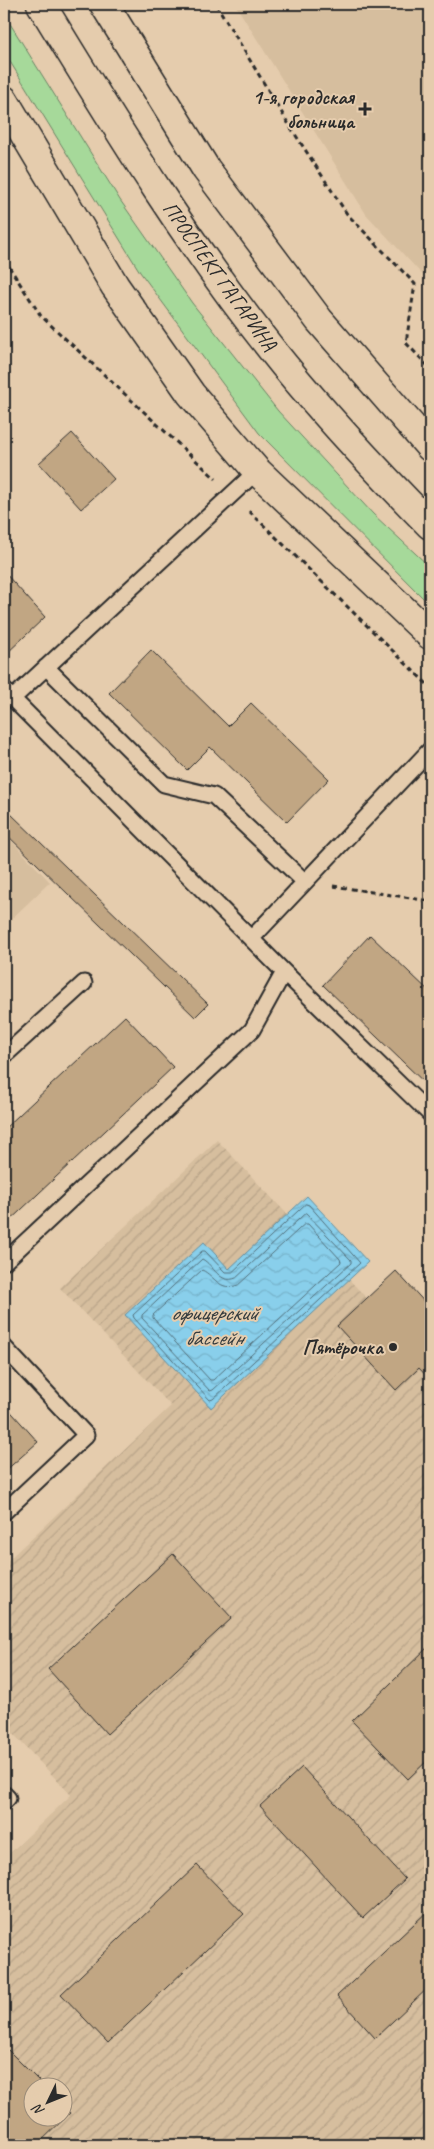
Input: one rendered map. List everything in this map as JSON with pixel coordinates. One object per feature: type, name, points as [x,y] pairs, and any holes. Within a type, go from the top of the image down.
[{"type":"main road","name":"ПРОСПЕКТ ГАГАРИНА","points":[[41,4],[140,162],[208,265],[284,365],[383,477],[430,525]]},
{"type":"main road","points":[[104,4],[206,169],[319,320],[430,447]]},
{"type":"main road","points":[[4,100],[115,286],[191,394],[257,471],[430,635]]},
{"type":"lane","points":[[257,471],[46,667],[8,695],[284,972],[430,1114]]},
{"type":"lane","points":[[46,667],[164,784],[214,796],[305,882]]},
{"type":"lane","points":[[251,939],[430,750]]},
{"type":"lane","points":[[4,1262],[252,1030],[284,972]]},
{"type":"lane","points":[[4,1056],[84,983]]},
{"type":"lane","points":[[4,1347],[86,1435],[4,1512]]},
{"type":"lane","points":[[4,1794],[8,1798],[4,1802]]},
{"type":"path","points":[[216,4],[291,128],[347,214],[415,284],[406,343],[430,368]]},
{"type":"path","points":[[4,259],[41,316],[232,494],[430,687]]},
{"type":"path","points":[[305,882],[430,901]]},
{"type":"shaded area","name":"1-я городская больница","points":[[235,4],[430,4],[430,283],[366,214]]},
{"type":"shaded area","points":[[4,833],[50,882],[4,926]]},
{"type":"shaded area","points":[[217,1140],[430,1365],[430,2145],[4,2145],[4,1859],[71,1795],[4,1724],[4,1564],[171,1406],[60,1288]]},
{"type":"green space","points":[[4,14],[120,200],[192,303],[278,411],[373,514],[430,567],[430,605],[259,433],[140,272],[4,52]]},
{"type":"water","name":"офицерский бассейн","points":[[307,1196],[368,1262],[211,1408],[125,1315],[204,1242],[229,1269]]},
{"type":"building","points":[[72,433],[114,479],[81,509],[39,463]]},
{"type":"building","points":[[4,572],[45,617],[4,656]]},
{"type":"building","points":[[151,650],[228,726],[251,703],[329,779],[287,822],[210,747],[187,770],[109,693]]},
{"type":"building","points":[[11,814],[208,1004],[195,1017],[4,832],[4,821]]},
{"type":"building","points":[[370,935],[430,992],[430,1088],[323,985]]},
{"type":"building","points":[[125,1016],[173,1067],[4,1226],[4,1129]]},
{"type":"building","name":"Пятёрочка","points":[[396,1271],[430,1308],[430,1380],[419,1368],[396,1390],[337,1326]]},
{"type":"building","points":[[4,1404],[38,1442],[4,1472]]},
{"type":"building","points":[[173,1554],[232,1618],[107,1734],[48,1669]]},
{"type":"building","points":[[430,1645],[430,1758],[408,1779],[352,1721]]},
{"type":"building","points":[[302,1767],[405,1879],[363,1918],[260,1806]]},
{"type":"building","points":[[197,1865],[244,1914],[108,2043],[61,1994]]},
{"type":"building","points":[[430,1909],[430,1986],[375,2038],[337,1996]]},
{"type":"building","points":[[8,2050],[34,2076],[22,2076],[22,2126],[57,2126],[37,2145],[4,2145],[4,2055]]},
{"type":"place","name":"1-я городская больница","points":[[365,109]]},
{"type":"place","name":"Пятёрочка","points":[[393,1347]]}]
